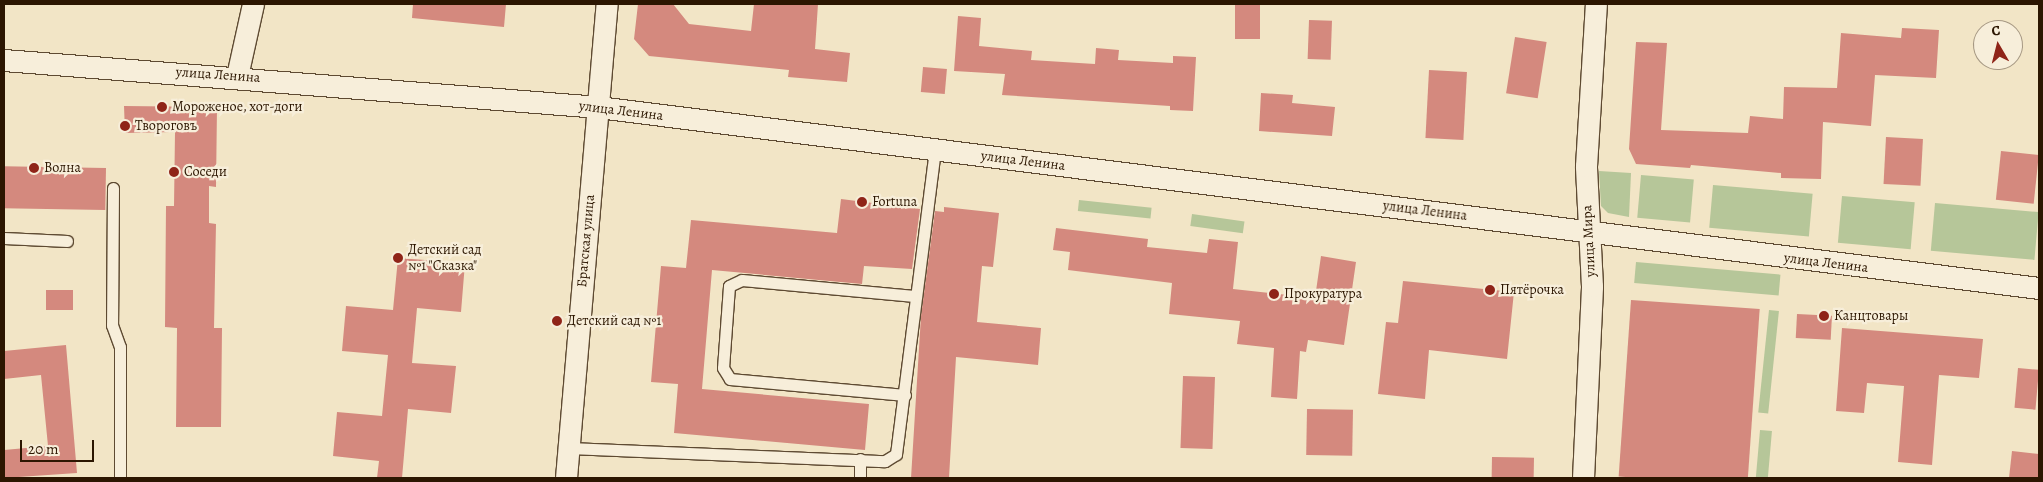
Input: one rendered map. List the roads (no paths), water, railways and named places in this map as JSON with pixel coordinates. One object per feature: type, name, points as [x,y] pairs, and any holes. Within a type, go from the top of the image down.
[{"type":"street","points":[[237,76],[252,4]]},
{"type":"street","name":"Братская улица","points":[[566,478],[607,4]]},
{"type":"street","name":"улица Мира","points":[[1583,478],[1592,286],[1586,166],[1596,4]]},
{"type":"street","name":"улица Ленина","points":[[4,60],[237,76],[598,107],[935,151],[2039,288]]},
{"type":"lane","points":[[569,448],[885,460],[896,454],[905,395],[914,296],[920,282],[935,151]]},
{"type":"lane","points":[[113,188],[112,326],[120,347],[120,478]]},
{"type":"lane","points":[[4,238],[67,241]]},
{"type":"lane","points":[[905,395],[730,379],[723,368],[729,286],[742,280],[914,296]]},
{"type":"lane","points":[[860,459],[860,478]]},
{"type":"place","name":"Мороженое, хот-доги","points":[[162,107]]},
{"type":"place","name":"Твороговъ","points":[[125,126]]},
{"type":"place","name":"Волна","points":[[34,168]]},
{"type":"place","name":"Соседи","points":[[174,172]]},
{"type":"place","name":"Fortuna","points":[[862,202]]},
{"type":"place","name":"Детский сад №1 \"Сказка\"","points":[[398,258]]},
{"type":"place","name":"Пятёрочка","points":[[1490,290]]},
{"type":"place","name":"Прокуратура","points":[[1274,294]]},
{"type":"place","name":"Канцтовары","points":[[1824,316]]},
{"type":"place","name":"Детский сад №1","points":[[557,321]]}]
